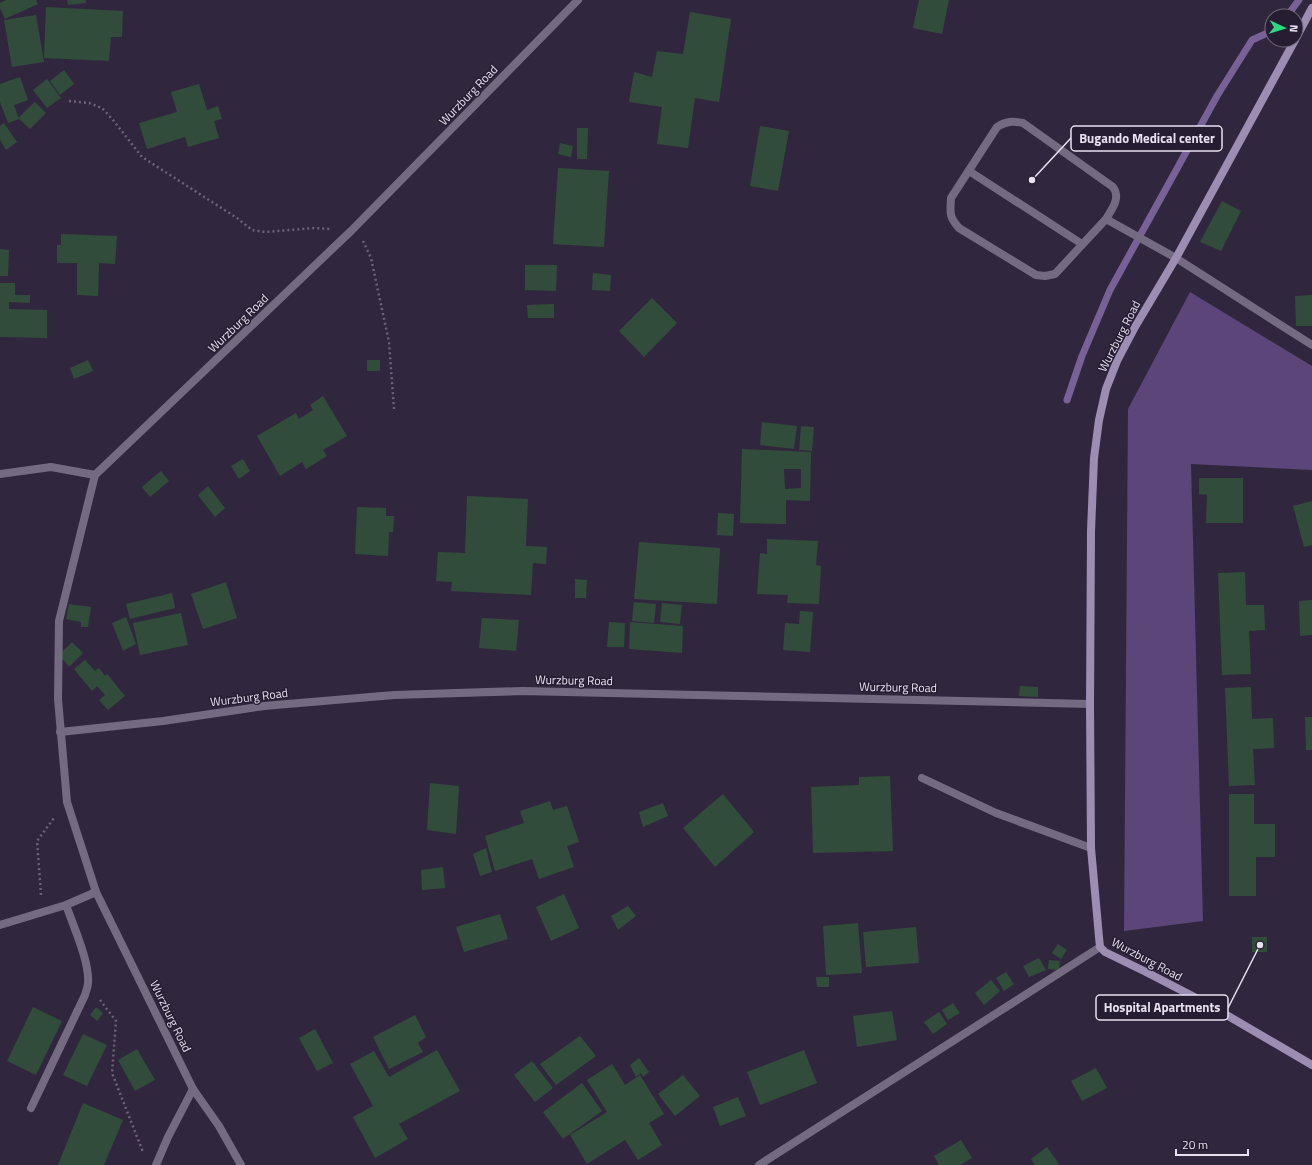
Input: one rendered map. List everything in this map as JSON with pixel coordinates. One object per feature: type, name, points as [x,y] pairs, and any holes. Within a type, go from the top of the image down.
[{"type":"main road","name":"Wurzburg Road","points":[[1304,24],[1312,8]]},
{"type":"main road","name":"Wurzburg Road","points":[[1291,48],[1176,258],[1135,327],[1117,361],[1106,389],[1099,420],[1094,458],[1091,531],[1091,848],[1100,947],[1105,952],[1112,957],[1146,972],[1206,1004],[1312,1065]]},
{"type":"street","name":"Wurzburg Road","points":[[241,1165],[219,1126],[193,1089],[96,892],[67,802],[58,699],[59,622],[95,475],[351,231],[578,0]]},
{"type":"street","points":[[1014,121],[1023,123],[1113,187],[1115,190],[1116,201],[1106,219],[1055,274],[1045,276],[1036,275],[959,228],[952,221],[952,198],[969,171],[997,127],[1003,123],[1014,121]]},
{"type":"street","points":[[969,171],[1082,244]]},
{"type":"street","points":[[1106,219],[1176,258],[1312,345]]},
{"type":"street","points":[[0,474],[51,467],[95,475]]},
{"type":"street","name":"Wurzburg Road","points":[[60,732],[155,722],[264,706],[394,695],[515,691],[1090,704]]},
{"type":"street","points":[[922,778],[996,813],[1091,848]]},
{"type":"street","points":[[0,925],[66,905],[96,892]]},
{"type":"street","points":[[31,1108],[85,995],[88,983],[84,957],[66,905]]},
{"type":"street","points":[[759,1165],[1100,947]]},
{"type":"street","points":[[156,1165],[168,1137],[193,1089]]},
{"type":"path","points":[[69,101],[89,103],[102,108],[114,120],[142,157],[237,218],[252,230],[265,232],[315,228],[351,231],[361,238],[373,264],[389,342],[394,409]]},
{"type":"path","points":[[42,912],[37,842],[67,802]]},
{"type":"path","points":[[88,983],[116,1021],[112,1074],[146,1159]]},
{"type":"shaded area","points":[[1190,292],[1312,366],[1312,470],[1191,464],[1203,921],[1124,931],[1128,409]]},
{"type":"building","points":[[6,0],[36,0],[38,4],[5,19],[0,8],[0,3]]},
{"type":"building","points":[[67,0],[86,0],[86,3],[68,5]]},
{"type":"building","points":[[919,0],[949,0],[942,34],[913,28]]},
{"type":"building","points":[[46,7],[123,11],[122,37],[111,37],[109,61],[44,58]]},
{"type":"building","points":[[690,12],[731,19],[719,102],[695,98],[688,148],[657,144],[662,107],[629,102],[634,72],[652,77],[657,51],[683,54]]},
{"type":"building","points":[[36,15],[44,62],[12,67],[4,20]]},
{"type":"building","points":[[64,70],[74,84],[60,95],[50,81]]},
{"type":"building","points":[[20,77],[28,100],[14,105],[19,119],[8,123],[0,102],[0,84]]},
{"type":"building","points":[[47,79],[61,98],[47,108],[33,90]]},
{"type":"building","points":[[199,84],[207,110],[218,106],[222,119],[214,121],[219,138],[188,147],[185,137],[147,149],[139,123],[177,112],[171,92]]},
{"type":"building","points":[[35,102],[46,113],[30,129],[18,118]]},
{"type":"building","points":[[4,123],[17,142],[6,150],[0,140],[0,126]]},
{"type":"building","points":[[760,126],[789,131],[778,191],[750,186]]},
{"type":"building","points":[[577,128],[588,128],[587,159],[577,159]]},
{"type":"building","points":[[560,143],[573,146],[571,157],[558,154]]},
{"type":"building","points":[[558,168],[609,171],[604,247],[553,244]]},
{"type":"building","points":[[1222,201],[1241,211],[1221,251],[1200,242]]},
{"type":"building","points":[[61,234],[117,236],[115,264],[99,263],[98,296],[77,295],[77,263],[57,263],[57,245],[61,245]]},
{"type":"building","points":[[0,249],[9,250],[8,276],[0,276]]},
{"type":"building","points":[[525,265],[557,265],[556,291],[525,290]]},
{"type":"building","points":[[593,273],[611,275],[610,291],[592,290]]},
{"type":"building","points":[[0,283],[15,283],[15,295],[30,295],[30,303],[9,302],[9,309],[47,310],[47,338],[0,337]]},
{"type":"building","points":[[1312,295],[1312,326],[1296,326],[1295,296]]},
{"type":"building","points":[[652,298],[677,323],[644,357],[619,331]]},
{"type":"building","points":[[554,304],[554,318],[528,318],[527,305]]},
{"type":"building","points":[[88,360],[93,371],[74,379],[70,368]]},
{"type":"building","points":[[367,360],[380,360],[380,371],[367,371]]},
{"type":"building","points":[[323,396],[347,436],[323,450],[327,456],[306,469],[302,462],[280,476],[257,436],[296,413],[299,419],[313,410],[310,405]]},
{"type":"building","points":[[762,422],[797,426],[794,449],[760,445]]},
{"type":"building","points":[[801,426],[814,427],[812,451],[799,450]]},
{"type":"building","points":[[742,449],[811,452],[810,501],[786,500],[786,524],[740,523]],"holes":[[[784,469],[801,469],[801,488],[785,489]]]},
{"type":"building","points":[[243,459],[250,471],[239,479],[231,466]]},
{"type":"building","points":[[161,471],[169,481],[150,497],[142,487]]},
{"type":"building","points":[[1199,478],[1243,478],[1243,523],[1206,523],[1207,495],[1199,494]]},
{"type":"building","points":[[208,486],[225,508],[215,517],[198,495]]},
{"type":"building","points":[[467,496],[528,499],[526,546],[547,547],[546,564],[533,563],[531,595],[451,591],[452,582],[436,581],[438,552],[465,553]]},
{"type":"building","points":[[1312,501],[1312,545],[1304,547],[1293,506]]},
{"type":"building","points":[[357,507],[386,508],[386,516],[394,516],[393,532],[389,532],[388,556],[355,554]]},
{"type":"building","points":[[718,513],[734,514],[733,536],[717,535]]},
{"type":"building","points":[[767,539],[818,541],[816,565],[821,566],[819,604],[787,603],[788,595],[757,594],[760,553],[767,554]]},
{"type":"building","points":[[639,542],[720,548],[717,604],[634,599]]},
{"type":"building","points":[[1245,572],[1246,605],[1264,605],[1265,630],[1249,631],[1251,674],[1222,675],[1218,573]]},
{"type":"building","points":[[575,579],[587,580],[586,598],[575,598]]},
{"type":"building","points":[[226,582],[237,618],[203,629],[191,594]]},
{"type":"building","points":[[172,593],[175,608],[130,619],[126,604]]},
{"type":"building","points":[[1312,600],[1312,635],[1300,636],[1299,601]]},
{"type":"building","points":[[634,602],[656,604],[654,623],[632,621]]},
{"type":"building","points":[[662,603],[682,605],[680,624],[660,622]]},
{"type":"building","points":[[69,604],[91,607],[88,627],[81,627],[81,622],[66,619]]},
{"type":"building","points":[[800,611],[813,612],[810,652],[783,650],[785,623],[799,624]]},
{"type":"building","points":[[181,613],[188,645],[140,655],[133,623]]},
{"type":"building","points":[[126,617],[136,644],[123,651],[112,623]]},
{"type":"building","points":[[482,618],[519,620],[516,651],[479,648]]},
{"type":"building","points":[[609,622],[625,623],[624,647],[607,647]]},
{"type":"building","points":[[630,622],[683,626],[682,653],[629,649]]},
{"type":"building","points":[[72,642],[83,653],[69,667],[59,655]]},
{"type":"building","points":[[85,660],[95,671],[99,668],[105,676],[107,674],[125,696],[108,710],[99,700],[105,695],[97,686],[92,691],[74,669]]},
{"type":"building","points":[[1020,686],[1038,687],[1038,697],[1019,696]]},
{"type":"building","points":[[1251,687],[1252,719],[1273,718],[1274,748],[1253,749],[1255,785],[1229,786],[1225,688]]},
{"type":"building","points":[[1305,717],[1312,717],[1312,750],[1306,750]]},
{"type":"building","points":[[890,776],[893,851],[813,853],[811,787],[859,785],[859,777]]},
{"type":"building","points":[[430,783],[459,786],[456,834],[427,830]]},
{"type":"building","points":[[723,794],[754,832],[715,867],[683,828]]},
{"type":"building","points":[[1229,794],[1254,794],[1254,824],[1275,824],[1275,857],[1256,857],[1256,896],[1229,896]]},
{"type":"building","points":[[550,801],[553,810],[567,806],[579,842],[567,846],[574,867],[539,879],[532,859],[495,871],[485,836],[524,823],[520,811]]},
{"type":"building","points":[[663,803],[668,816],[643,827],[639,812]]},
{"type":"building","points":[[486,848],[492,872],[480,876],[473,854]]},
{"type":"building","points":[[443,867],[445,888],[422,890],[421,870]]},
{"type":"building","points":[[564,894],[579,928],[551,941],[536,907]]},
{"type":"building","points":[[628,906],[636,916],[618,930],[611,916]]},
{"type":"building","points":[[500,914],[508,939],[464,952],[456,927]]},
{"type":"building","points":[[858,923],[862,973],[826,975],[823,926]]},
{"type":"building","points":[[916,927],[919,963],[866,967],[863,932]]},
{"type":"building","points":[[1252,937],[1267,937],[1267,952],[1252,952]]},
{"type":"building","points":[[1058,944],[1067,950],[1061,959],[1052,953]]},
{"type":"building","points":[[1039,958],[1046,970],[1029,977],[1023,966]]},
{"type":"building","points":[[1049,960],[1060,961],[1059,970],[1048,969]]},
{"type":"building","points":[[1006,972],[1014,984],[1004,991],[996,978]]},
{"type":"building","points":[[816,977],[829,977],[829,987],[817,987]]},
{"type":"building","points":[[991,980],[1000,991],[984,1005],[975,993]]},
{"type":"building","points":[[953,1003],[960,1013],[948,1020],[942,1010]]},
{"type":"building","points":[[33,1007],[62,1021],[36,1075],[7,1061]]},
{"type":"building","points":[[96,1007],[103,1013],[97,1021],[90,1015]]},
{"type":"building","points":[[892,1011],[897,1040],[857,1047],[853,1016]]},
{"type":"building","points":[[939,1012],[947,1024],[933,1034],[924,1022]]},
{"type":"building","points":[[415,1015],[426,1037],[418,1043],[423,1052],[389,1069],[373,1037]]},
{"type":"building","points":[[315,1029],[333,1063],[317,1071],[299,1038]]},
{"type":"building","points":[[83,1034],[107,1045],[87,1086],[63,1075]]},
{"type":"building","points":[[580,1036],[596,1056],[556,1085],[540,1064]]},
{"type":"building","points":[[137,1049],[155,1080],[135,1091],[118,1060]]},
{"type":"building","points":[[437,1050],[460,1091],[399,1124],[408,1139],[375,1158],[353,1117],[373,1106],[350,1064],[374,1051],[389,1077]]},
{"type":"building","points":[[804,1050],[817,1083],[760,1105],[747,1072]]},
{"type":"building","points":[[639,1058],[649,1072],[643,1077],[641,1073],[636,1077],[630,1065]]},
{"type":"building","points":[[532,1061],[553,1088],[535,1102],[514,1075]]},
{"type":"building","points":[[612,1064],[625,1085],[640,1075],[664,1114],[649,1123],[662,1145],[638,1160],[625,1140],[587,1164],[570,1135],[607,1112],[587,1080]]},
{"type":"building","points":[[1096,1068],[1107,1088],[1082,1101],[1071,1081]]},
{"type":"building","points":[[683,1075],[700,1096],[675,1116],[658,1094]]},
{"type":"building","points":[[582,1083],[602,1111],[563,1139],[543,1112]]},
{"type":"building","points":[[738,1097],[746,1116],[720,1126],[713,1107]]},
{"type":"building","points":[[83,1103],[123,1120],[104,1165],[58,1165]]},
{"type":"building","points":[[961,1140],[972,1158],[960,1165],[939,1165],[934,1156]]},
{"type":"building","points":[[1047,1147],[1059,1164],[1035,1165],[1031,1159]]},
{"type":"waterway","points":[[1293,8],[1299,0]]},
{"type":"waterway","points":[[1067,400],[1082,356],[1110,290],[1217,96],[1252,40],[1264,35]]},
{"type":"place","name":"Bugando Medical center","points":[[1032,180]]},
{"type":"place","name":"Hospital Apartments","points":[[1260,945]]}]
